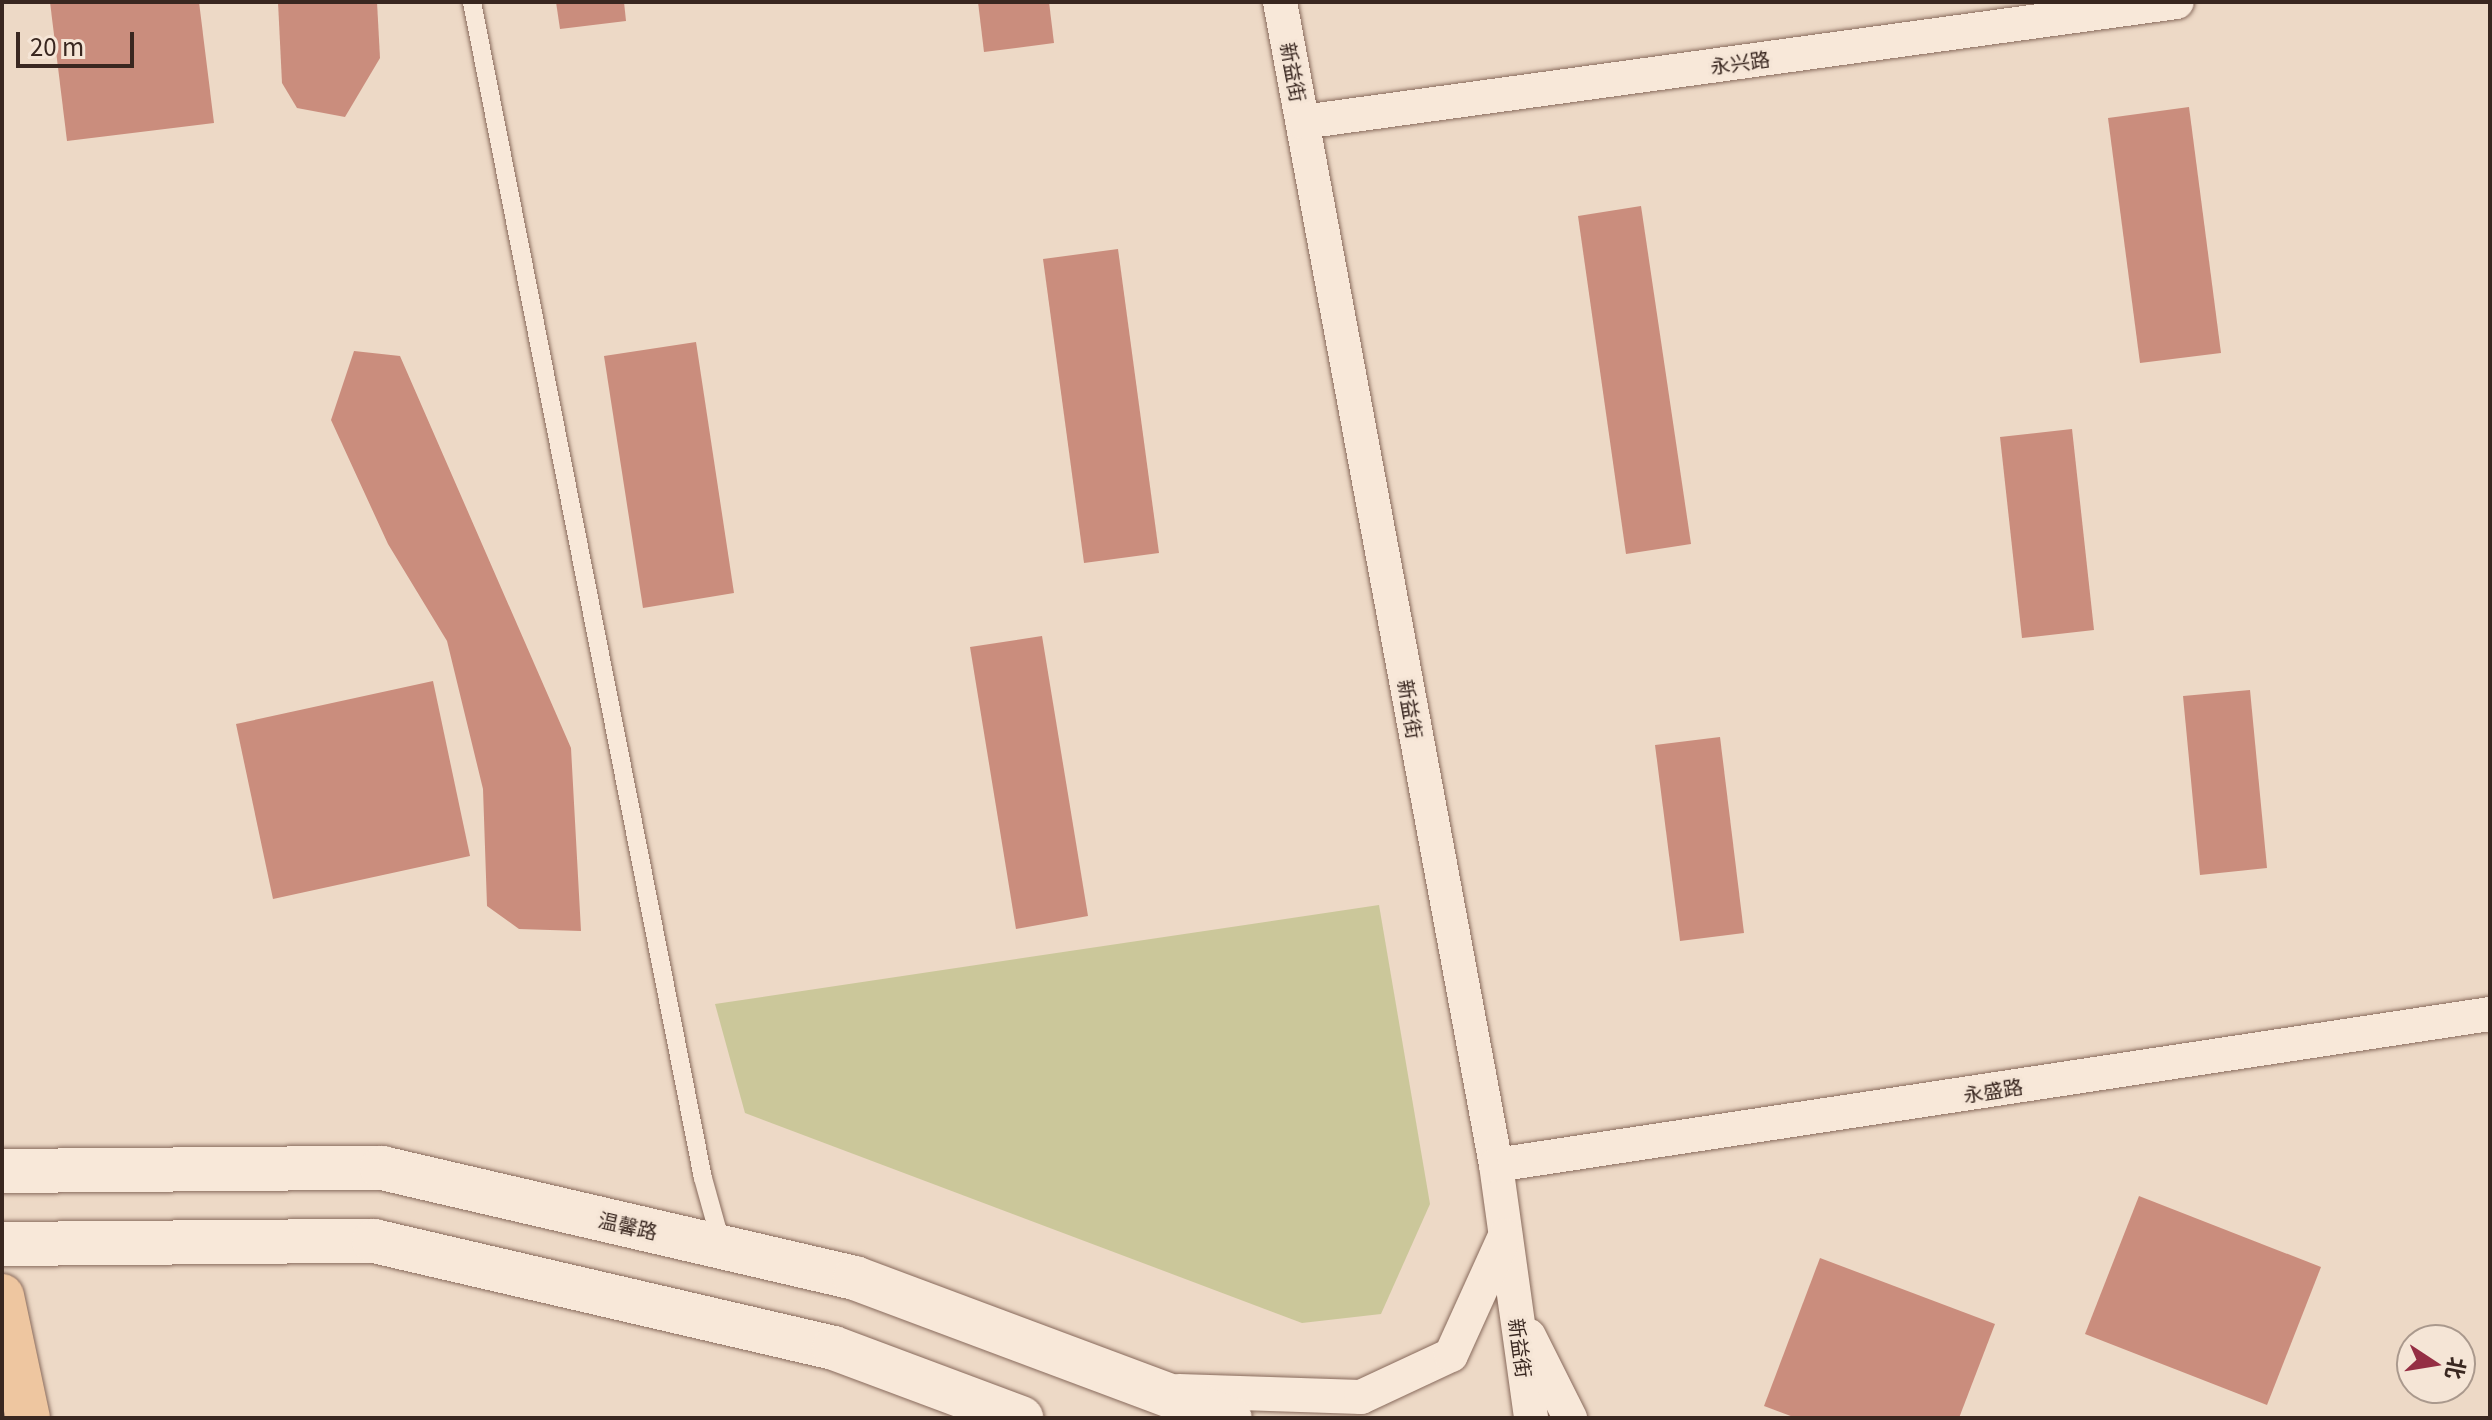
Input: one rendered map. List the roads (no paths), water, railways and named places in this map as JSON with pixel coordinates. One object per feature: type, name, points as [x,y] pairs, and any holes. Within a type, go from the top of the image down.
[{"type":"main road","name":"温馨路","points":[[2,1171],[382,1168],[855,1278],[1230,1418]]},
{"type":"main road","points":[[2,1244],[374,1241],[834,1348],[1021,1418]]},
{"type":"main road","points":[[2,1296],[28,1418]]},
{"type":"street","name":"新益街","points":[[1280,2],[1496,1165],[1531,1418]]},
{"type":"street","name":"永兴路","points":[[1303,122],[2177,2]]},
{"type":"street","name":"永盛路","points":[[1496,1165],[2490,1014]]},
{"type":"street","points":[[1156,1390],[1361,1397],[1451,1355],[1505,1236]]},
{"type":"street","points":[[1516,1311],[1570,1418]]},
{"type":"lane","points":[[472,2],[703,1178],[722,1247]]}]
